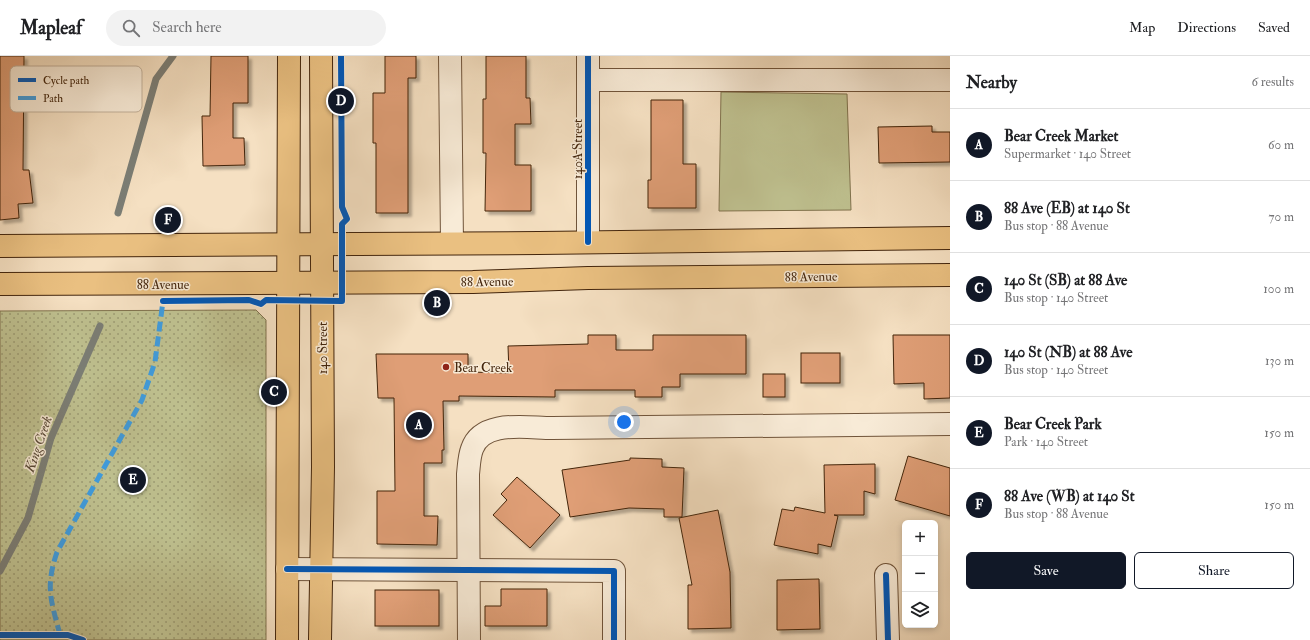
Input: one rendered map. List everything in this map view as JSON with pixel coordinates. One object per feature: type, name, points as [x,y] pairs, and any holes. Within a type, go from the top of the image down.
[{"type":"main road","points":[[287,640],[289,56]]},
{"type":"main road","name":"140 Street","points":[[320,640],[322,468],[321,56]]},
{"type":"main road","points":[[0,246],[950,238]]},
{"type":"main road","name":"88 Avenue","points":[[0,284],[322,283],[950,275]]},
{"type":"street","points":[[450,56],[452,243]]},
{"type":"street","name":"140A Street","points":[[588,56],[588,242]]},
{"type":"street","points":[[589,80],[950,80]]},
{"type":"street","points":[[469,640],[470,570],[468,474],[472,448],[484,432],[506,427],[552,428],[950,424]]},
{"type":"street","points":[[287,569],[614,571],[614,640]]},
{"type":"street","points":[[886,575],[888,640]]},
{"type":"green space","points":[[721,92],[847,94],[851,210],[719,211]]},
{"type":"green space","points":[[256,310],[266,320],[266,640],[0,640],[0,311]]},
{"type":"building","points":[[0,56],[24,56],[24,66],[10,66],[10,112],[24,112],[23,170],[29,170],[33,203],[18,204],[19,218],[0,220]]},
{"type":"building","points":[[211,56],[248,56],[248,103],[233,103],[233,138],[244,138],[245,165],[203,166],[202,116],[210,116]]},
{"type":"building","points":[[385,56],[416,56],[416,78],[408,78],[408,213],[376,213],[376,143],[373,143],[373,93],[385,93]]},
{"type":"building","points":[[486,56],[526,56],[526,98],[530,98],[531,124],[515,124],[515,165],[531,165],[531,211],[485,211],[486,153],[483,153],[483,99],[486,99]]},
{"type":"building","points":[[651,100],[683,100],[683,164],[696,164],[696,208],[648,208],[648,180],[651,180]]},
{"type":"building","points":[[932,126],[932,132],[950,132],[950,162],[879,163],[878,127]]},
{"type":"building","points":[[588,335],[616,335],[616,350],[653,350],[653,335],[746,335],[746,374],[680,374],[680,387],[662,387],[662,397],[635,397],[635,390],[555,390],[555,397],[459,396],[459,401],[443,401],[444,450],[442,450],[442,463],[424,463],[424,516],[438,516],[437,545],[377,544],[377,491],[395,491],[394,398],[378,398],[376,354],[468,354],[468,372],[509,373],[508,346],[588,344]]},
{"type":"building","points":[[893,335],[950,335],[950,398],[924,399],[924,383],[894,384]]},
{"type":"building","points":[[801,353],[840,353],[840,383],[801,383]]},
{"type":"building","points":[[763,374],[785,374],[785,397],[763,397]]},
{"type":"building","points":[[908,456],[950,468],[950,516],[895,500]]},
{"type":"building","points":[[630,458],[662,459],[662,467],[684,468],[682,517],[664,517],[664,509],[629,508],[570,517],[562,470],[630,460]]},
{"type":"building","points":[[875,464],[875,494],[864,491],[864,515],[834,515],[838,516],[831,547],[818,544],[818,554],[774,545],[782,509],[794,511],[795,507],[825,513],[824,465]]},
{"type":"building","points":[[517,477],[560,515],[530,548],[493,515],[507,500],[501,494]]},
{"type":"building","points":[[718,510],[730,572],[731,628],[688,629],[688,585],[692,585],[679,518]]},
{"type":"building","points":[[819,579],[820,629],[777,630],[777,580]]},
{"type":"building","points":[[501,589],[547,589],[547,626],[485,626],[485,606],[501,606]]},
{"type":"building","points":[[375,590],[439,590],[439,626],[375,626]]},
{"type":"waterway","name":"King Creek","points":[[118,213],[156,79],[173,56]]},
{"type":"waterway","name":"King Creek","points":[[0,571],[28,518],[51,438],[100,326]]},
{"type":"marked path","points":[[60,635],[52,603],[50,585],[53,564],[57,552],[142,400],[155,362],[163,301]]},
{"type":"cycle path","points":[[163,301],[249,300],[261,304],[266,300],[342,301],[342,224],[347,219],[342,207],[341,56]]},
{"type":"cycle path","points":[[588,56],[588,242]]},
{"type":"cycle path","points":[[287,569],[614,571],[614,640]]},
{"type":"cycle path","points":[[886,575],[888,640]]},
{"type":"cycle path","points":[[0,635],[68,635],[83,640]]},
{"type":"place","name":"140 St (NB) at 88 Ave","points":[[341,101]]},
{"type":"place","name":"88 Ave (WB) at 140 St","points":[[168,220]]},
{"type":"place","name":"88 Ave (EB) at 140 St","points":[[437,303]]},
{"type":"place","name":"Bear Creek","points":[[446,367]]},
{"type":"place","name":"140 St (SB) at 88 Ave","points":[[274,392]]},
{"type":"place","name":"Bear Creek Market","points":[[419,425]]},
{"type":"place","name":"Bear Creek Park","points":[[133,480]]}]
